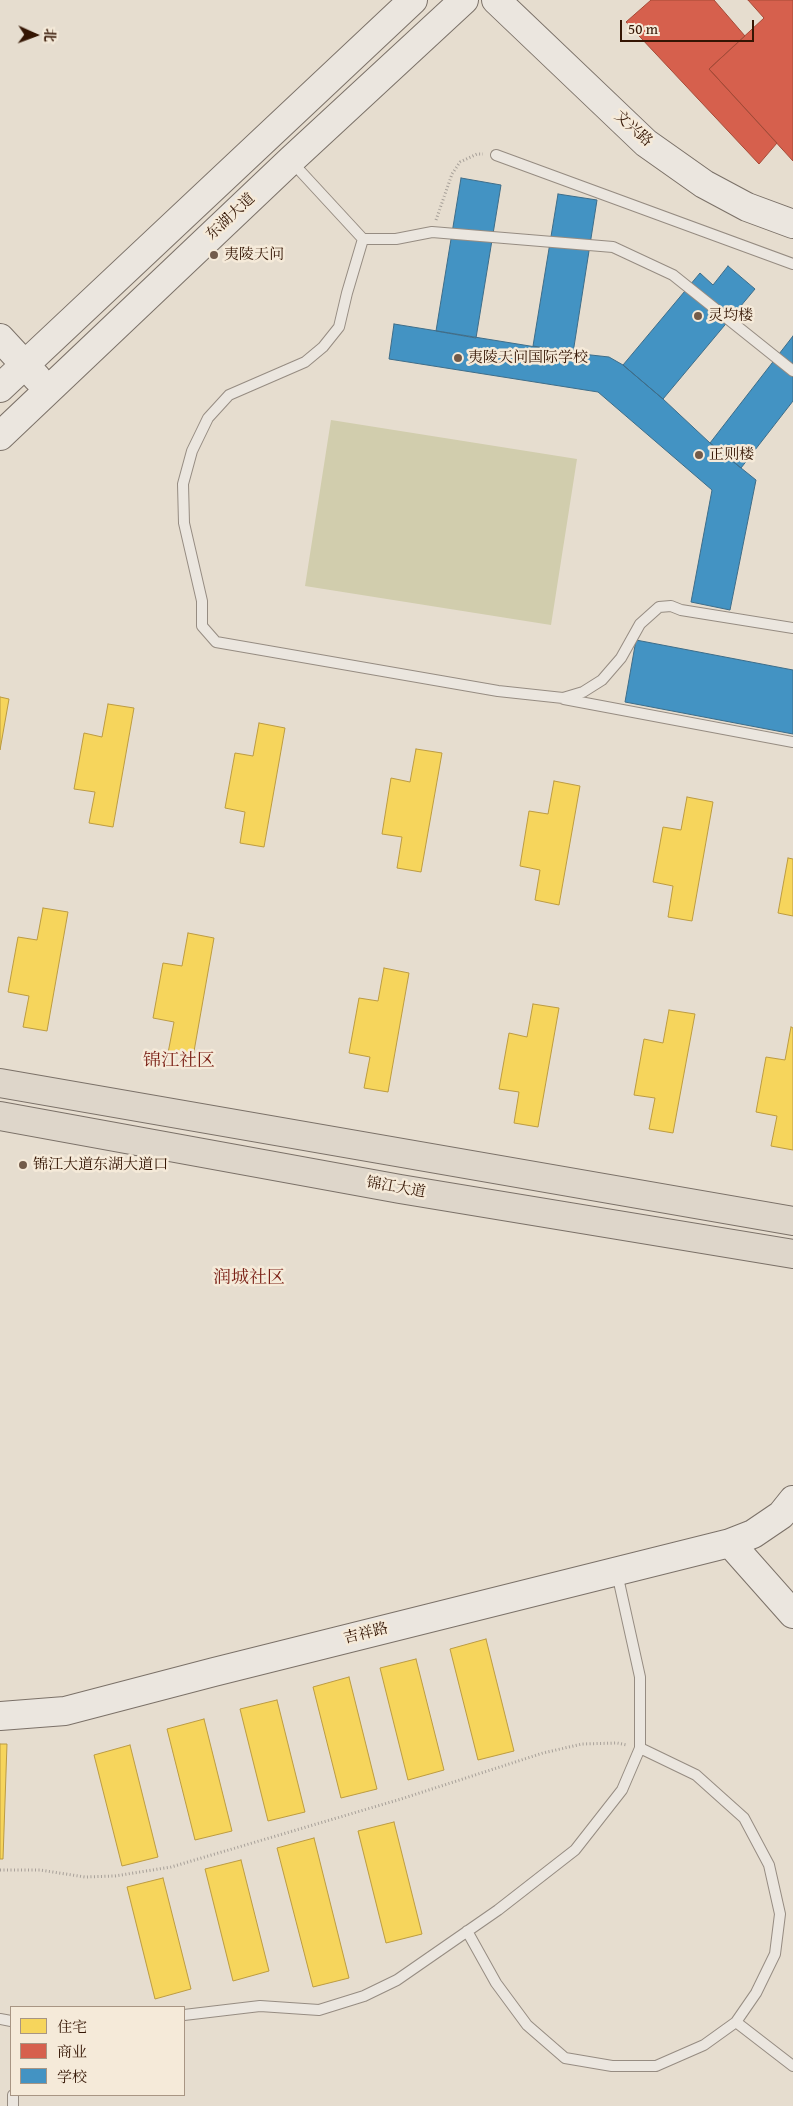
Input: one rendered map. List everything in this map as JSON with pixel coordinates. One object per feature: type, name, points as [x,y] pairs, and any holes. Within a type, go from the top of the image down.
[{"type":"main road","points":[[0,1083],[793,1221]]},
{"type":"main road","name":"锦江大道","points":[[0,1116],[410,1190],[793,1254]]},
{"type":"street","points":[[0,388],[413,0]]},
{"type":"street","name":"东湖大道","points":[[0,436],[290,160],[464,0]]},
{"type":"street","name":"文兴路","points":[[496,0],[646,143],[704,184],[747,206],[793,224]]},
{"type":"street","points":[[0,338],[48,390]]},
{"type":"street","name":"吉祥路","points":[[0,1716],[65,1711],[214,1672],[730,1544],[753,1534],[774,1520],[781,1515],[793,1500]]},
{"type":"street","points":[[730,1544],[793,1614]]},
{"type":"lane","points":[[496,155],[793,264]]},
{"type":"lane","points":[[290,160],[363,239],[396,239],[432,232],[613,247],[673,275],[793,371]]},
{"type":"lane","points":[[363,239],[339,327],[323,347],[305,362],[229,395],[208,418],[192,451],[183,484],[184,523],[202,601],[202,626],[216,642],[498,691],[564,698],[793,742]]},
{"type":"lane","points":[[564,698],[583,692],[602,680],[621,658],[640,624],[659,607],[670,606],[681,610],[793,628]]},
{"type":"lane","points":[[185,2015],[260,2006],[319,2010],[364,1996],[397,1980],[498,1910],[575,1850],[622,1790],[640,1748],[640,1677],[617,1572]]},
{"type":"lane","points":[[467,1931],[496,1983],[527,2025],[565,2058],[612,2066],[656,2066],[704,2045],[736,2022],[756,1993],[775,1954],[780,1914],[770,1865],[744,1818],[696,1774],[640,1748]]},
{"type":"lane","points":[[736,2022],[793,2066]]},
{"type":"path","points":[[432,232],[452,174],[460,162],[478,154],[496,155]]},
{"type":"path","points":[[0,1870],[40,1870],[85,1877],[115,1876],[172,1867],[401,1799],[543,1753],[582,1744],[618,1743],[640,1748]]},
{"type":"shaded area","points":[[331,420],[577,459],[551,625],[305,586]]},
{"type":"building: 住宅","points":[[0,697],[9,699],[0,750]]},
{"type":"building: 住宅","points":[[108,704],[134,708],[113,827],[89,823],[95,792],[74,789],[84,733],[102,737]]},
{"type":"building: 住宅","points":[[259,723],[285,728],[264,847],[240,843],[245,812],[225,808],[235,753],[253,756]]},
{"type":"building: 住宅","points":[[416,749],[442,753],[421,872],[397,868],[402,837],[382,834],[391,778],[410,782]]},
{"type":"building: 住宅","points":[[554,781],[580,786],[559,905],[535,900],[540,870],[520,866],[529,811],[548,814]]},
{"type":"building: 住宅","points":[[687,797],[713,802],[692,921],[668,917],[673,886],[653,882],[663,827],[681,830]]},
{"type":"building: 住宅","points":[[788,858],[793,859],[793,916],[778,913]]},
{"type":"building: 住宅","points":[[43,908],[68,912],[47,1031],[23,1027],[29,996],[8,992],[18,937],[37,940]]},
{"type":"building: 住宅","points":[[188,933],[214,938],[193,1057],[168,1053],[174,1022],[153,1018],[163,963],[182,966]]},
{"type":"building: 住宅","points":[[384,968],[409,973],[388,1092],[364,1088],[370,1057],[349,1053],[359,998],[378,1001]]},
{"type":"building: 住宅","points":[[533,1004],[559,1008],[538,1127],[514,1123],[519,1092],[499,1089],[509,1033],[527,1037]]},
{"type":"building: 住宅","points":[[669,1010],[695,1014],[673,1133],[649,1129],[655,1098],[634,1095],[644,1039],[663,1043]]},
{"type":"building: 住宅","points":[[791,1027],[793,1028],[793,1150],[771,1146],[777,1116],[756,1112],[766,1057],[785,1060]]},
{"type":"building: 住宅","points":[[486,1639],[514,1751],[478,1760],[450,1649]]},
{"type":"building: 住宅","points":[[416,1659],[444,1770],[408,1780],[380,1668]]},
{"type":"building: 住宅","points":[[349,1677],[377,1789],[341,1798],[313,1687]]},
{"type":"building: 住宅","points":[[277,1700],[305,1812],[268,1821],[240,1709]]},
{"type":"building: 住宅","points":[[204,1719],[232,1831],[195,1840],[167,1729]]},
{"type":"building: 住宅","points":[[0,1744],[7,1744],[3,1859],[0,1859]]},
{"type":"building: 住宅","points":[[130,1745],[158,1857],[122,1866],[94,1755]]},
{"type":"building: 住宅","points":[[394,1822],[422,1934],[386,1943],[358,1831]]},
{"type":"building: 住宅","points":[[314,1838],[349,1978],[313,1987],[277,1848]]},
{"type":"building: 住宅","points":[[241,1860],[269,1971],[233,1981],[205,1869]]},
{"type":"building: 住宅","points":[[163,1878],[191,1989],[155,1999],[127,1887]]},
{"type":"building: 商业","points":[[651,0],[714,0],[745,36],[709,69],[777,143],[759,164],[626,22]]},
{"type":"building: 商业","points":[[748,0],[793,0],[793,161],[709,69],[764,18]]},
{"type":"building: 学校","points":[[461,178],[501,185],[476,338],[436,331]]},
{"type":"building: 学校","points":[[558,194],[597,200],[573,353],[533,346]]},
{"type":"building: 学校","name":"灵均楼","points":[[728,266],[755,289],[663,399],[623,365],[700,273],[713,285]]},
{"type":"building: 学校","name":"正则楼","points":[[394,324],[573,353],[609,357],[623,365],[663,399],[710,443],[756,480],[730,610],[691,602],[712,490],[598,392],[389,359]]},
{"type":"building: 学校","points":[[793,336],[793,401],[741,468],[710,443]]},
{"type":"building: 学校","points":[[636,640],[793,670],[793,734],[625,702]]},
{"type":"place","name":"夷陵天问","points":[[214,255]]},
{"type":"place","name":"灵均楼","points":[[698,316]]},
{"type":"place","name":"夷陵天问国际学校","points":[[458,358]]},
{"type":"place","name":"正则楼","points":[[699,455]]},
{"type":"place","name":"锦江大道东湖大道口","points":[[23,1165]]},
{"type":"district","name":"锦江社区","points":[[179,1061]]},
{"type":"district","name":"润城社区","points":[[249,1278]]}]
